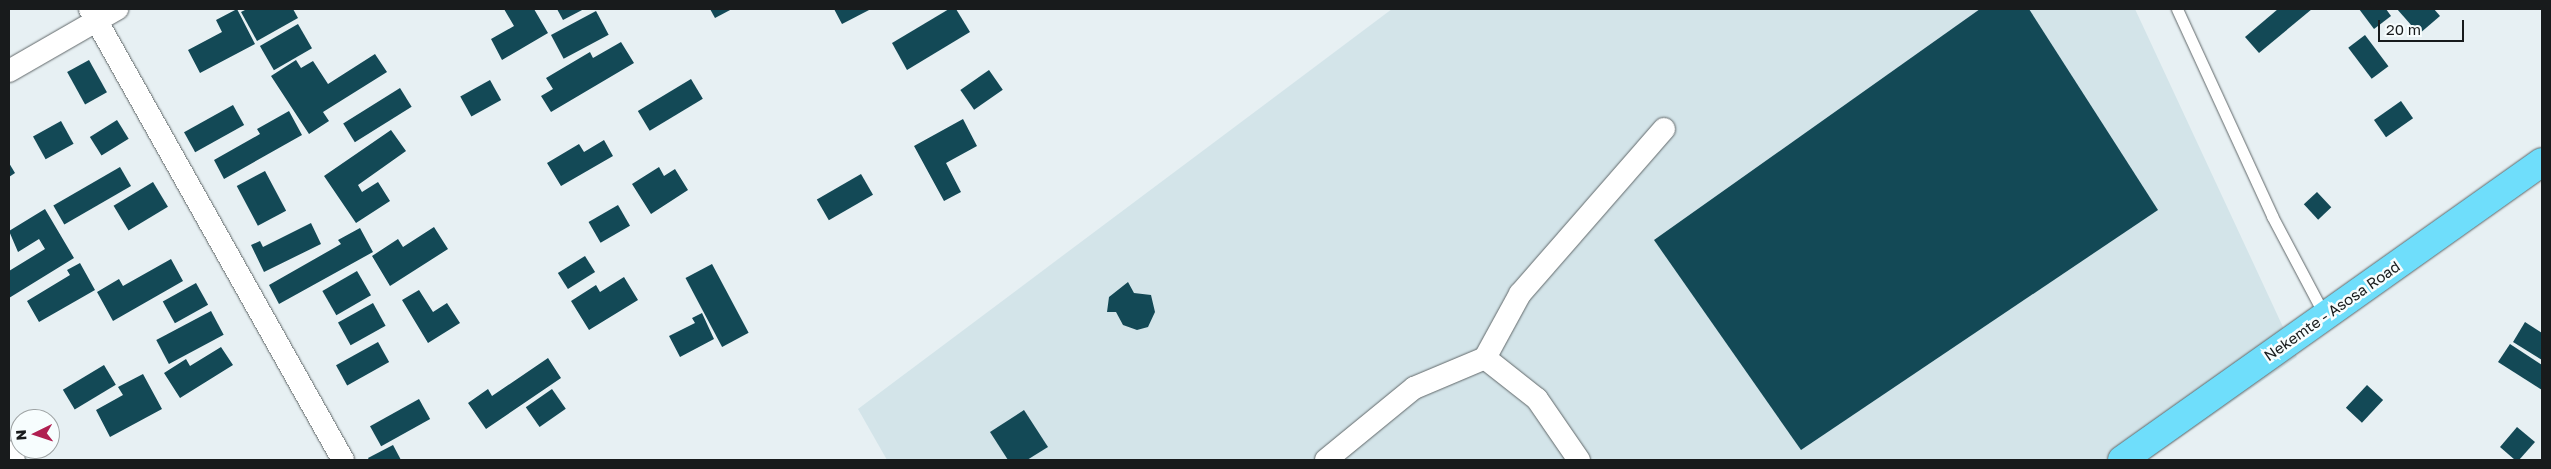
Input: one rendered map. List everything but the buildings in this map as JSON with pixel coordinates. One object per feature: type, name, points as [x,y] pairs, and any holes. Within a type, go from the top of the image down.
[{"type":"highway","name":"Nekemte - Asosa Road","points":[[2122,460],[2542,162]]},
{"type":"street","points":[[9,71],[93,15],[117,9]]},
{"type":"street","points":[[93,15],[343,460]]},
{"type":"street","points":[[1326,460],[1414,388],[1485,358],[1520,294],[1664,129]]},
{"type":"street","points":[[1485,358],[1537,399],[1579,460]]},
{"type":"street","points":[[9,452],[14,460]]},
{"type":"lane","points":[[2177,9],[2272,216],[2325,316]]},
{"type":"shaded area","points":[[1392,9],[2135,9],[2297,357],[2148,460],[887,460],[858,409]]}]
